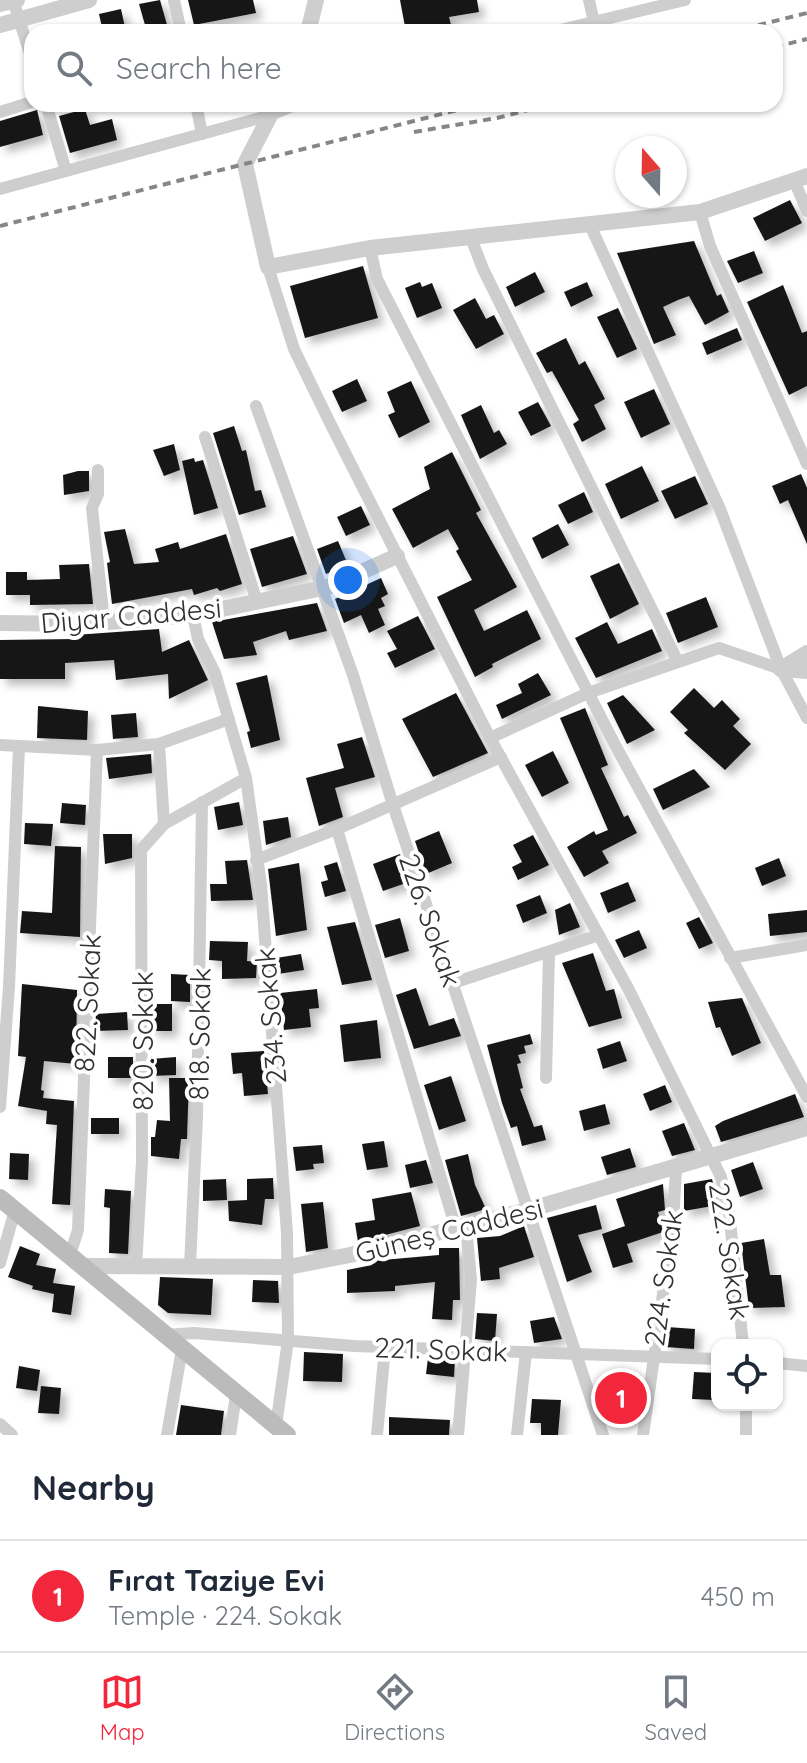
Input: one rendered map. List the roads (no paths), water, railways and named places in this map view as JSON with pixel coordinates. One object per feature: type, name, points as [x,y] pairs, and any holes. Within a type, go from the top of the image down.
[{"type":"main road","points":[[8,1204],[282,1431]]},
{"type":"street","points":[[0,4],[14,0],[24,34]]},
{"type":"street","points":[[0,25],[89,0]]},
{"type":"street","points":[[174,0],[179,24]]},
{"type":"street","points":[[310,24],[316,0]]},
{"type":"street","points":[[589,0],[594,22]]},
{"type":"street","points":[[586,24],[685,0]]},
{"type":"street","points":[[0,112],[24,104]]},
{"type":"street","points":[[48,112],[66,171]]},
{"type":"street","points":[[198,112],[202,134]]},
{"type":"street","points":[[0,189],[202,134],[268,112]]},
{"type":"street","points":[[273,112],[245,164],[268,267],[370,248],[700,212],[800,178],[807,211]]},
{"type":"street","points":[[700,212],[710,246],[807,464]]},
{"type":"street","points":[[590,225],[720,509],[781,669],[807,718]]},
{"type":"street","points":[[471,238],[483,269],[677,660]]},
{"type":"street","points":[[370,248],[377,279],[588,693],[807,1097]]},
{"type":"street","name":"222. Sokak","points":[[268,267],[294,349],[397,556],[490,738],[599,935],[721,1177],[729,1211],[742,1339]]},
{"type":"street","name":"226. Sokak","points":[[256,406],[353,675],[393,805],[603,1435]]},
{"type":"street","points":[[205,437],[257,602]]},
{"type":"street","points":[[98,470],[98,494],[92,508],[104,622]]},
{"type":"street","name":"Diyar Caddesi","points":[[0,623],[104,622],[193,615],[320,588],[397,556]]},
{"type":"street","name":"234. Sokak","points":[[193,615],[246,778],[256,860],[271,1019],[288,1267],[288,1340],[282,1431]]},
{"type":"street","points":[[490,738],[588,693],[719,648],[781,669],[807,671]]},
{"type":"street","points":[[781,669],[807,653]]},
{"type":"street","points":[[0,745],[97,750],[159,744],[229,719]]},
{"type":"street","points":[[159,744],[164,824]]},
{"type":"street","points":[[0,1107],[9,987],[19,746]]},
{"type":"street","name":"822. Sokak","points":[[75,1261],[97,750]]},
{"type":"street","points":[[256,860],[337,829],[501,757]]},
{"type":"street","name":"820. Sokak","points":[[136,1267],[143,1070],[141,850],[164,824],[246,778]]},
{"type":"street","name":"818. Sokak","points":[[190,1266],[197,1116],[202,802]]},
{"type":"street","points":[[337,829],[461,1227],[471,1280],[458,1435]]},
{"type":"street","points":[[453,983],[599,935]]},
{"type":"street","points":[[730,958],[807,945]]},
{"type":"street","points":[[546,1078],[549,953]]},
{"type":"street","name":"Güneş Caddesi","points":[[75,1261],[136,1267],[288,1267],[528,1210],[807,1128]]},
{"type":"street","name":"224. Sokak","points":[[643,1435],[673,1223],[676,1169]]},
{"type":"street","points":[[0,1263],[8,1204]]},
{"type":"street","name":"221. Sokak","points":[[165,1335],[194,1333],[385,1347],[711,1359]]},
{"type":"street","points":[[377,1435],[385,1347]]},
{"type":"street","points":[[167,1435],[182,1349]]},
{"type":"street","points":[[517,1435],[526,1352]]},
{"type":"street","points":[[783,1364],[807,1366]]},
{"type":"street","points":[[230,1435],[236,1395]]},
{"type":"street","points":[[746,1411],[746,1435]]},
{"type":"street","points":[[0,1424],[12,1435]]},
{"type":"railway","points":[[763,24],[807,13]]},
{"type":"railway","points":[[783,45],[807,39]]},
{"type":"railway","points":[[0,226],[449,112]]},
{"type":"railway","points":[[414,132],[521,112]]},
{"type":"place","name":"Fırat Taziye Evi","points":[[621,1398]]}]
